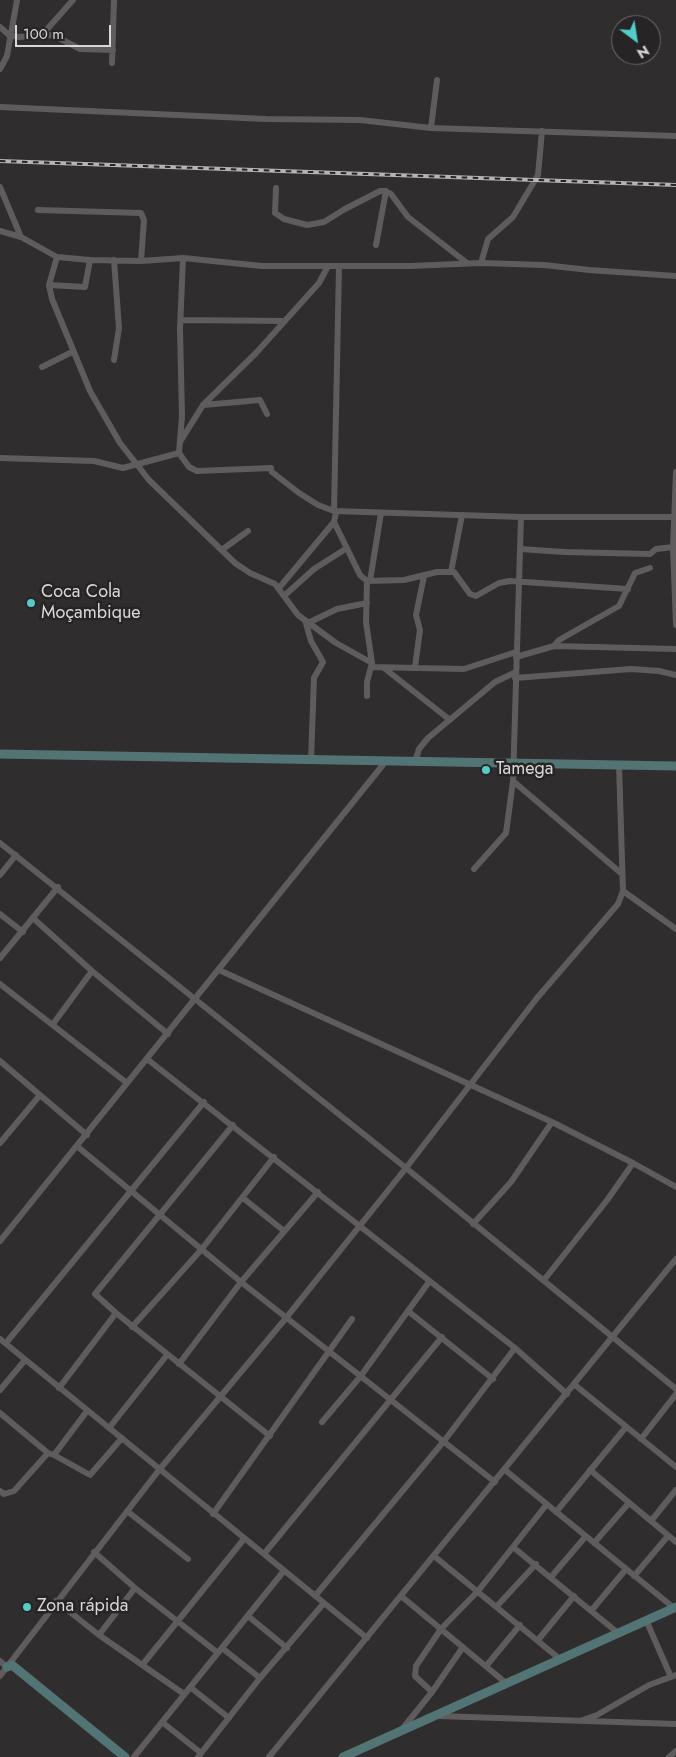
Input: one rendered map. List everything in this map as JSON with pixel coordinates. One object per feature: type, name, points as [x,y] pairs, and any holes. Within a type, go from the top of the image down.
[{"type":"main road","points":[[0,754],[676,766]]},
{"type":"main road","points":[[343,1757],[403,1728],[561,1660],[675,1608]]},
{"type":"main road","points":[[4,1664],[12,1665],[126,1757]]},
{"type":"street","points":[[0,70],[17,0]]},
{"type":"street","points":[[42,35],[73,0]]},
{"type":"street","points":[[112,63],[114,0]]},
{"type":"street","points":[[0,27],[9,35],[28,38],[42,35],[59,37],[80,48],[112,50]]},
{"type":"street","points":[[430,128],[437,80]]},
{"type":"street","points":[[0,107],[266,119],[345,119],[430,128],[676,136]]},
{"type":"street","points":[[480,263],[488,239],[513,217],[538,175],[542,131]]},
{"type":"street","points":[[0,187],[21,237]]},
{"type":"street","points":[[276,188],[275,213],[284,219],[307,225],[324,222],[345,209],[380,191],[386,190],[408,217],[467,263]]},
{"type":"street","points":[[376,245],[386,190]]},
{"type":"street","points":[[38,210],[142,213],[144,220],[141,260]]},
{"type":"street","points":[[0,231],[21,237],[57,257],[90,260],[183,258],[262,266],[480,263],[544,265],[676,276]]},
{"type":"street","points":[[57,257],[49,285],[52,299],[72,352],[108,425],[136,464],[175,506],[243,569],[268,580],[279,588],[291,607],[306,621],[336,643],[371,665],[384,668],[464,669],[554,646],[675,649]]},
{"type":"street","points":[[183,258],[181,320],[182,400],[178,449],[189,467],[197,471],[272,470],[299,493],[318,505],[335,511],[674,521]]},
{"type":"street","points":[[49,285],[85,288],[90,260]]},
{"type":"street","points":[[114,260],[119,328],[114,360]]},
{"type":"street","points":[[0,458],[94,461],[123,468],[178,449],[203,405],[285,321],[319,283],[328,266]]},
{"type":"street","points":[[339,266],[334,522],[360,575],[369,581],[404,580],[437,572],[451,572],[456,573],[472,596],[481,594],[499,583],[518,581],[628,589]]},
{"type":"street","points":[[181,320],[285,321]]},
{"type":"street","points":[[42,367],[72,352]]},
{"type":"street","points":[[203,405],[260,400],[267,414]]},
{"type":"street","points":[[676,472],[673,547],[676,580],[676,625]]},
{"type":"street","points":[[366,696],[371,665],[367,628],[367,603],[381,513]]},
{"type":"street","points":[[451,572],[462,515]]},
{"type":"street","points":[[474,869],[506,833],[513,781],[512,764],[521,517]]},
{"type":"street","points":[[279,588],[334,522]]},
{"type":"street","points":[[223,549],[248,531]]},
{"type":"street","points":[[520,549],[650,554],[656,549],[673,547]]},
{"type":"street","points":[[284,596],[314,569],[347,548]]},
{"type":"street","points":[[554,646],[559,640],[619,606],[635,573],[650,568]]},
{"type":"street","points":[[415,667],[420,630],[416,615],[424,576]]},
{"type":"street","points":[[306,621],[343,607],[367,603]]},
{"type":"street","points":[[306,621],[311,641],[323,662],[314,678],[311,760]]},
{"type":"street","points":[[384,668],[450,720]]},
{"type":"street","points":[[415,762],[423,743],[495,682],[515,675],[631,669],[659,671],[676,675]]},
{"type":"street","points":[[0,1242],[386,761]]},
{"type":"street","points":[[0,1676],[4,1664],[159,1470],[286,1318],[406,1168],[537,998],[618,904],[623,891],[619,765]]},
{"type":"street","points":[[513,781],[622,874]]},
{"type":"street","points":[[0,843],[58,887],[195,1000],[406,1168],[676,1389]]},
{"type":"street","points":[[0,875],[16,855]]},
{"type":"street","points":[[0,958],[34,919],[58,887]]},
{"type":"street","points":[[623,891],[676,929]]},
{"type":"street","points":[[0,914],[23,932]]},
{"type":"street","points":[[34,919],[92,971],[168,1034]]},
{"type":"street","points":[[219,970],[469,1086],[552,1122],[676,1187]]},
{"type":"street","points":[[53,1024],[92,971]]},
{"type":"street","points":[[0,984],[127,1083]]},
{"type":"street","points":[[148,1059],[515,1348],[567,1394]]},
{"type":"street","points":[[0,1061],[87,1135]]},
{"type":"street","points":[[0,1143],[40,1095]]},
{"type":"street","points":[[204,1102],[131,1192],[3,1341],[264,1554],[283,1572],[367,1638]]},
{"type":"street","points":[[473,1224],[511,1182],[552,1122]]},
{"type":"street","points":[[232,1125],[159,1216],[96,1290],[97,1297],[132,1327],[270,1436]]},
{"type":"street","points":[[78,1147],[201,1250],[495,1482]]},
{"type":"street","points":[[132,1327],[201,1250],[274,1157]]},
{"type":"street","points":[[544,1280],[608,1199],[633,1163]]},
{"type":"street","points":[[178,1364],[241,1282],[318,1192]]},
{"type":"street","points":[[243,1198],[284,1231]]},
{"type":"street","points":[[269,1757],[676,1259]]},
{"type":"street","points":[[322,1422],[360,1377],[429,1282]]},
{"type":"street","points":[[408,1311],[493,1378]]},
{"type":"street","points":[[59,1388],[116,1313]]},
{"type":"street","points":[[213,1514],[352,1319]]},
{"type":"street","points":[[264,1554],[442,1337]]},
{"type":"street","points":[[315,1596],[444,1441],[515,1348]]},
{"type":"street","points":[[109,1428],[167,1355]]},
{"type":"street","points":[[0,1390],[25,1360]]},
{"type":"street","points":[[575,1384],[676,1467]]},
{"type":"street","points":[[641,1439],[676,1394]]},
{"type":"street","points":[[0,1491],[4,1494],[14,1491],[51,1454],[87,1411]]},
{"type":"street","points":[[0,1413],[51,1454],[90,1475],[122,1438]]},
{"type":"street","points":[[556,1512],[626,1427]]},
{"type":"street","points":[[505,1470],[675,1608]]},
{"type":"street","points":[[590,1470],[628,1504],[676,1542]]},
{"type":"street","points":[[651,1521],[676,1490]]},
{"type":"street","points":[[432,1692],[415,1676],[415,1670],[441,1629],[478,1591],[547,1504]]},
{"type":"street","points":[[594,1543],[628,1504]]},
{"type":"street","points":[[127,1510],[188,1560]]},
{"type":"street","points":[[551,1578],[586,1536]]},
{"type":"street","points":[[634,1576],[668,1536]]},
{"type":"street","points":[[143,1664],[244,1539]]},
{"type":"street","points":[[514,1547],[618,1633]]},
{"type":"street","points":[[94,1552],[135,1588],[260,1678]]},
{"type":"street","points":[[434,1556],[561,1660]]},
{"type":"street","points":[[497,1606],[536,1564]]},
{"type":"street","points":[[591,1611],[626,1569]]},
{"type":"street","points":[[134,1757],[283,1572]]},
{"type":"street","points":[[99,1635],[135,1588]]},
{"type":"street","points":[[401,1596],[506,1683]]},
{"type":"street","points":[[538,1640],[574,1596]]},
{"type":"street","points":[[56,1601],[99,1635],[184,1694]]},
{"type":"street","points":[[162,1722],[199,1755],[260,1678],[324,1603]]},
{"type":"street","points":[[248,1616],[287,1648]]},
{"type":"street","points":[[580,1721],[597,1715],[632,1694],[674,1676],[646,1620]]},
{"type":"street","points":[[487,1666],[520,1625]]},
{"type":"street","points":[[403,1728],[432,1692],[463,1647]]},
{"type":"street","points":[[190,1687],[228,1718]]},
{"type":"street","points":[[434,1716],[676,1724]]},
{"type":"street","points":[[669,1757],[676,1751]]},
{"type":"railway","points":[[0,161],[676,185]]},
{"type":"place","name":"Coca Cola Moçambique","points":[[31,603]]},
{"type":"place","name":"Tamega","points":[[486,770]]},
{"type":"place","name":"Zona rápida","points":[[27,1607]]}]
